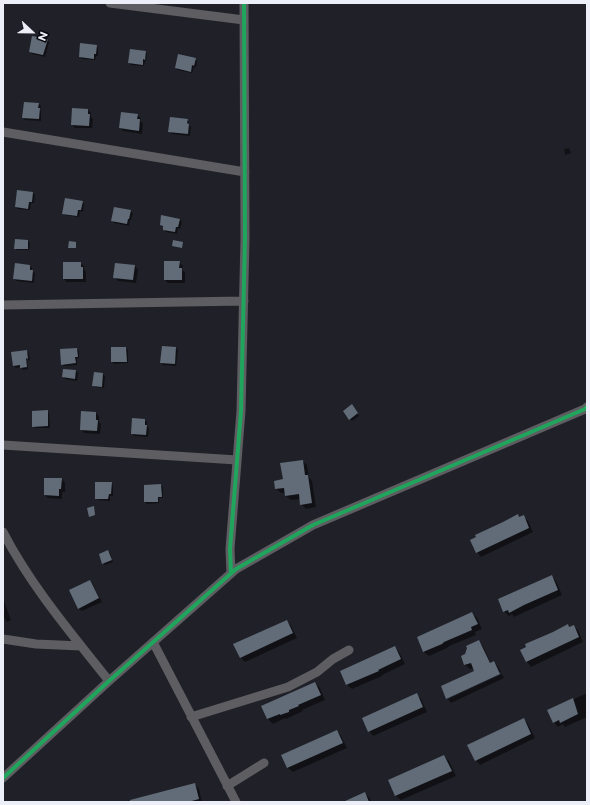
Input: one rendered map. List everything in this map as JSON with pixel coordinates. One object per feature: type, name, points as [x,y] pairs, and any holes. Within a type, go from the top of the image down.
[{"type":"street","points":[[110,3],[244,20]]},
{"type":"street","points":[[231,573],[230,549],[241,411],[244,301],[244,3]]},
{"type":"street","points":[[3,132],[245,172]]},
{"type":"street","points":[[3,305],[244,301]]},
{"type":"street","points":[[3,778],[109,681],[236,569],[313,525],[587,407]]},
{"type":"street","points":[[3,445],[237,460]]},
{"type":"street","points":[[3,532],[22,566],[59,618],[109,681]]},
{"type":"street","points":[[3,639],[36,644],[82,646]]},
{"type":"street","points":[[153,642],[236,802]]},
{"type":"street","points":[[192,717],[288,687],[317,672],[333,659],[350,650]]},
{"type":"street","points":[[227,786],[264,763]]},
{"type":"building","points":[[32,36],[48,39],[43,55],[29,52]]},
{"type":"building","points":[[80,43],[97,45],[94,59],[79,57]]},
{"type":"building","points":[[130,49],[146,51],[145,60],[143,59],[143,65],[128,63]]},
{"type":"building","points":[[178,54],[196,58],[194,66],[192,65],[191,72],[175,68]]},
{"type":"building","points":[[24,102],[39,103],[39,119],[22,118]]},
{"type":"building","points":[[72,108],[88,109],[88,114],[90,114],[89,126],[71,125]]},
{"type":"building","points":[[121,112],[138,114],[137,119],[140,119],[139,131],[119,128]]},
{"type":"building","points":[[170,117],[188,119],[188,134],[168,132]]},
{"type":"building","points":[[17,190],[33,192],[32,202],[29,202],[28,209],[15,207]]},
{"type":"building","points":[[65,198],[83,201],[81,210],[78,210],[77,216],[62,214]]},
{"type":"building","points":[[114,207],[131,210],[127,224],[111,221]]},
{"type":"building","points":[[161,215],[180,219],[175,232],[163,230],[163,226],[160,225]]},
{"type":"building","points":[[15,239],[28,240],[28,249],[14,249]]},
{"type":"building","points":[[173,240],[183,242],[182,248],[172,246]]},
{"type":"building","points":[[69,241],[76,242],[76,248],[68,248]]},
{"type":"building","points":[[164,261],[180,261],[179,268],[182,268],[182,280],[164,280]]},
{"type":"building","points":[[63,262],[81,262],[81,267],[83,267],[83,279],[63,279]]},
{"type":"building","points":[[15,263],[30,265],[30,270],[33,270],[32,281],[13,279]]},
{"type":"building","points":[[115,263],[135,265],[133,280],[113,278]]},
{"type":"building","points":[[162,346],[176,347],[175,364],[160,363]]},
{"type":"building","points":[[111,347],[126,347],[127,362],[111,362]]},
{"type":"building","points":[[77,348],[78,357],[75,357],[76,363],[61,365],[60,349]]},
{"type":"building","points":[[27,350],[27,367],[20,368],[20,365],[13,366],[11,352]]},
{"type":"building","points":[[63,369],[76,370],[75,379],[62,377]]},
{"type":"building","points":[[94,372],[103,373],[102,387],[92,386]]},
{"type":"building","points":[[352,404],[358,413],[349,420],[343,411]]},
{"type":"building","points":[[48,410],[48,426],[32,427],[32,411]]},
{"type":"building","points":[[81,411],[96,412],[96,420],[98,420],[97,431],[80,430]]},
{"type":"building","points":[[132,418],[145,419],[145,425],[147,425],[146,435],[131,434]]},
{"type":"building","points":[[303,460],[305,475],[308,475],[312,503],[300,505],[299,494],[285,496],[284,488],[275,489],[274,481],[283,479],[280,463]]},
{"type":"building","points":[[44,478],[62,478],[59,496],[44,495]]},
{"type":"building","points":[[95,482],[112,482],[111,494],[109,494],[108,499],[95,499]]},
{"type":"building","points":[[161,484],[162,497],[158,497],[158,502],[144,502],[144,485]]},
{"type":"building","points":[[94,506],[95,515],[89,517],[87,508]]},
{"type":"building","points":[[518,514],[519,517],[524,515],[529,528],[476,553],[470,540],[476,537],[475,535]]},
{"type":"building","points":[[108,550],[112,560],[102,564],[99,554]]},
{"type":"building","points":[[552,575],[558,590],[509,613],[508,610],[503,612],[498,599]]},
{"type":"building","points":[[90,580],[99,598],[78,609],[69,590]]},
{"type":"building","points":[[472,612],[478,624],[471,627],[472,630],[423,652],[417,637]]},
{"type":"building","points":[[287,620],[293,633],[240,658],[233,644]]},
{"type":"building","points":[[568,624],[569,627],[574,625],[579,637],[526,662],[520,650],[526,647],[525,644]]},
{"type":"building","points":[[479,640],[490,663],[494,661],[500,674],[446,699],[441,686],[474,671],[471,663],[464,665],[461,656],[465,654],[467,648],[466,646]]},
{"type":"building","points":[[395,646],[401,659],[378,670],[379,671],[346,685],[340,671]]},
{"type":"building","points":[[315,682],[321,695],[298,705],[299,706],[289,710],[289,712],[267,719],[261,706]]},
{"type":"building","points":[[417,693],[423,707],[368,732],[362,718]]},
{"type":"building","points":[[573,698],[578,714],[560,723],[559,720],[553,723],[547,710]]},
{"type":"building","points":[[524,718],[531,734],[475,761],[467,745]]},
{"type":"building","points":[[337,730],[343,743],[287,768],[281,755]]},
{"type":"building","points":[[444,755],[452,771],[395,796],[388,780]]},
{"type":"building","points":[[195,783],[199,799],[188,802],[130,802],[130,800]]},
{"type":"building","points":[[365,792],[369,802],[343,802]]},
{"type":"cycle path","points":[[231,573],[230,549],[241,411],[245,238],[244,3]]},
{"type":"cycle path","points":[[3,778],[109,681],[236,569],[313,525],[587,407]]}]
